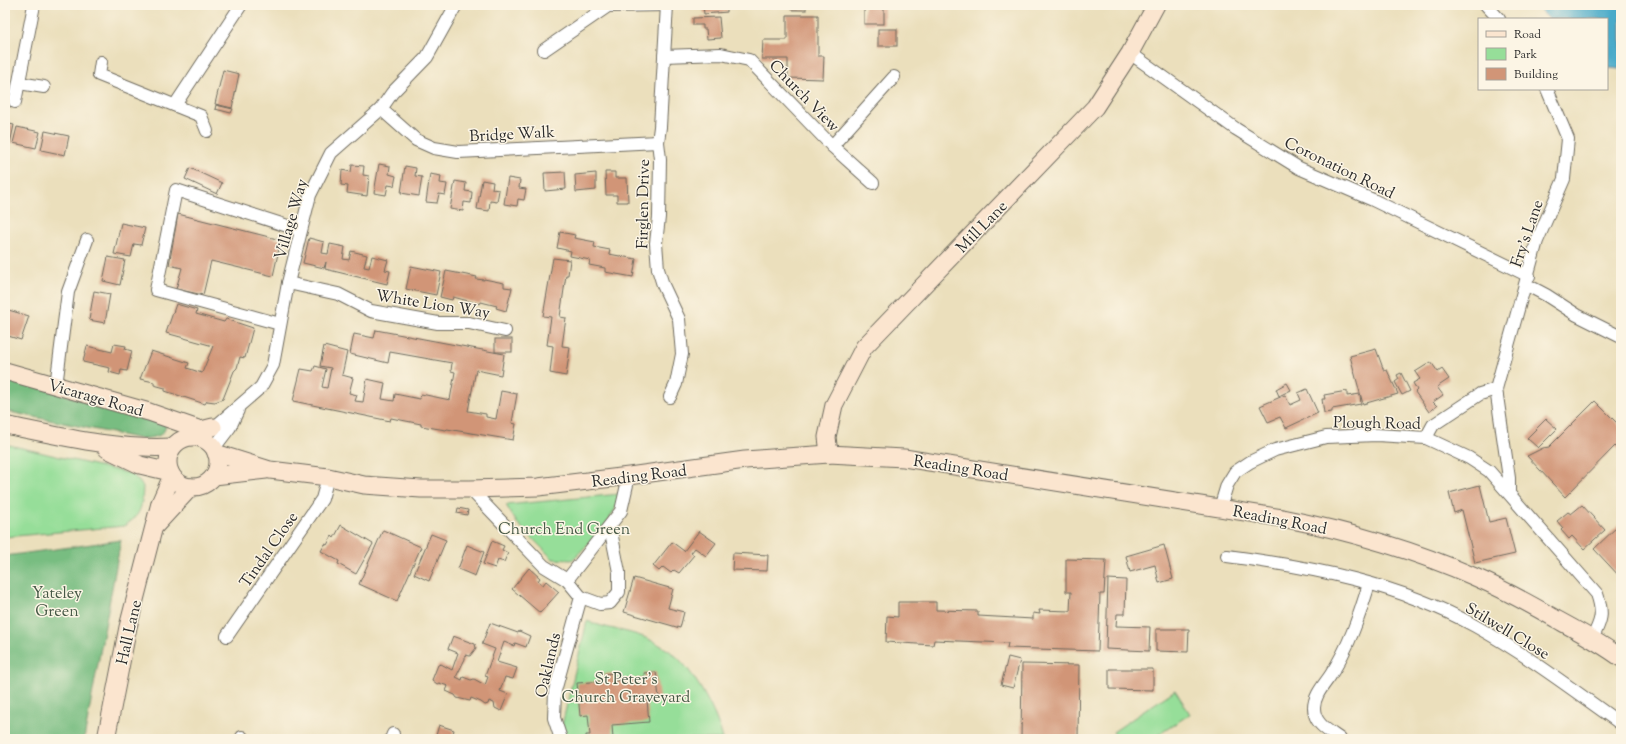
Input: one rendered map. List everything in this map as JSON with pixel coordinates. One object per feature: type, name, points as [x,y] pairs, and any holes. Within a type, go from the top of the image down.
[{"type":"main road","name":"Mill Lane","points":[[829,454],[827,437],[834,405],[864,347],[1094,107],[1130,53],[1156,5]]},
{"type":"main road","name":"Vicarage Road","points":[[5,371],[149,412],[198,440]]},
{"type":"main road","name":"Reading Road","points":[[5,425],[94,443],[141,448],[198,440],[270,470]]},
{"type":"main road","points":[[198,440],[218,464],[214,476],[208,482],[200,486],[191,487],[179,483],[171,474],[168,464],[169,455],[198,440]]},
{"type":"main road","name":"Reading Road","points":[[94,443],[140,465],[171,474]]},
{"type":"main road","name":"Reading Road","points":[[214,476],[270,470],[328,477],[375,487],[470,489],[538,487],[745,460],[829,454],[904,458],[1319,525],[1386,544],[1475,577],[1515,596],[1621,658]]},
{"type":"main road","name":"Hall Lane","points":[[106,739],[128,627],[160,503],[171,474]]},
{"type":"main road","name":"Hall Lane","points":[[154,526],[191,487]]},
{"type":"street","points":[[15,102],[34,5]]},
{"type":"street","points":[[175,105],[241,5]]},
{"type":"street","name":"Village Way","points":[[198,440],[240,406],[261,386],[273,365],[288,283],[300,230],[310,195],[331,153],[368,119],[382,109],[392,93],[427,57],[456,5]]},
{"type":"street","points":[[544,50],[608,6],[666,5]]},
{"type":"street","name":"Firglen Drive","points":[[666,5],[658,142],[660,159],[659,217],[656,243],[658,269],[663,285],[679,319],[682,354],[676,384],[670,397]]},
{"type":"street","points":[[1486,5],[1499,18]]},
{"type":"street","name":"Coronation Road","points":[[1130,53],[1236,129],[1299,168],[1373,200],[1528,280],[1577,315],[1621,337]]},
{"type":"street","name":"Church View","points":[[664,56],[721,54],[749,60],[832,146],[894,77]]},
{"type":"street","points":[[101,62],[99,75],[201,116],[207,131]]},
{"type":"street","points":[[19,83],[44,87]]},
{"type":"street","name":"Fry's Lane","points":[[1509,491],[1509,478],[1496,389],[1528,280],[1537,241],[1564,179],[1568,139],[1547,90]]},
{"type":"street","name":"Bridge Walk","points":[[382,109],[416,140],[434,148],[458,152],[658,142]]},
{"type":"street","points":[[832,146],[873,183]]},
{"type":"street","points":[[280,324],[156,290],[176,190],[300,230]]},
{"type":"street","points":[[56,386],[68,292],[87,240]]},
{"type":"street","name":"White Lion Way","points":[[288,283],[338,294],[370,311],[438,323],[469,323],[505,331]]},
{"type":"street","points":[[1426,438],[1433,425],[1480,394],[1496,389]]},
{"type":"street","name":"Village Way","points":[[198,440],[230,427],[240,406]]},
{"type":"street","name":"Plough Road","points":[[1220,508],[1227,485],[1235,472],[1250,462],[1275,450],[1326,436],[1377,435],[1426,438],[1469,458],[1489,471],[1509,491],[1597,594],[1602,608],[1601,616],[1592,640]]},
{"type":"street","points":[[567,580],[621,511],[629,476]]},
{"type":"street","name":"Tindal Close","points":[[227,636],[322,499],[328,477]]},
{"type":"street","points":[[470,489],[544,566],[567,580],[581,597],[600,604],[610,603],[619,592],[619,572],[610,527]]},
{"type":"street","name":"Stilwell Close","points":[[1227,556],[1282,563],[1369,584],[1404,594],[1438,608],[1475,626],[1511,647],[1621,724]]},
{"type":"street","points":[[1340,739],[1318,723],[1314,709],[1316,695],[1336,667],[1356,629],[1369,584]]},
{"type":"street","name":"Oaklands","points":[[562,739],[554,718],[555,692],[581,597]]},
{"type":"green space","points":[[5,377],[166,425],[165,429],[160,435],[141,439],[5,411]]},
{"type":"green space","name":"Yateley Green","points":[[5,444],[132,474],[143,486],[141,505],[138,514],[124,526],[5,537]]},
{"type":"green space","name":"Church End Green","points":[[620,494],[614,511],[608,520],[586,547],[572,560],[553,559],[517,523],[506,505]]},
{"type":"green space","name":"Yateley Green","points":[[121,540],[84,739],[5,739],[5,556]]},
{"type":"green space","name":"St Peter's Church Graveyard","points":[[587,621],[646,638],[662,646],[677,657],[705,695],[716,718],[723,739],[567,739],[562,725]]},
{"type":"green space","points":[[1175,690],[1190,714],[1152,739],[1118,739],[1113,732]]},
{"type":"water","points":[[1535,5],[1621,5],[1621,69],[1608,68],[1608,18],[1548,18]]},
{"type":"building","points":[[703,5],[727,5],[727,12],[704,14]]},
{"type":"building","points":[[792,5],[806,5],[806,10],[792,10]]},
{"type":"building","points":[[864,5],[884,5],[884,24],[864,24]]},
{"type":"building","points":[[787,15],[818,15],[818,56],[824,56],[823,79],[788,78],[788,59],[762,59],[763,40],[787,40]]},
{"type":"building","points":[[719,17],[721,38],[707,39],[706,29],[703,29],[703,25],[693,25],[693,18]]},
{"type":"building","points":[[878,29],[897,29],[897,46],[878,46]]},
{"type":"building","points":[[223,70],[239,74],[232,108],[215,104]]},
{"type":"building","points":[[216,105],[233,109],[231,113],[215,109]]},
{"type":"building","points":[[5,123],[14,125],[10,144],[5,143]]},
{"type":"building","points":[[17,127],[40,132],[36,148],[13,143]]},
{"type":"building","points":[[45,131],[69,136],[65,155],[41,150]]},
{"type":"building","points":[[379,164],[390,166],[389,174],[396,176],[394,186],[388,185],[386,195],[374,193]]},
{"type":"building","points":[[352,165],[364,166],[363,175],[369,176],[367,196],[347,193],[348,186],[341,185],[342,170],[351,172]]},
{"type":"building","points":[[405,166],[416,168],[415,176],[422,177],[419,196],[401,193]]},
{"type":"building","points":[[190,168],[222,183],[217,194],[185,179]]},
{"type":"building","points":[[565,172],[566,189],[545,191],[544,173]]},
{"type":"building","points":[[605,172],[615,172],[615,178],[627,178],[628,202],[617,202],[617,195],[606,195]]},
{"type":"building","points":[[596,173],[596,190],[576,192],[575,175]]},
{"type":"building","points":[[430,174],[441,176],[440,183],[447,184],[445,195],[439,194],[437,203],[426,202]]},
{"type":"building","points":[[508,178],[520,180],[519,188],[526,189],[524,200],[518,199],[517,206],[504,204]]},
{"type":"building","points":[[482,180],[493,182],[492,189],[499,190],[497,202],[490,201],[489,211],[477,209]]},
{"type":"building","points":[[455,181],[466,183],[465,191],[472,192],[471,203],[464,202],[463,211],[450,209]]},
{"type":"building","points":[[178,214],[281,240],[273,276],[211,261],[203,295],[176,289],[182,268],[169,265]]},
{"type":"building","points":[[121,223],[145,228],[141,245],[134,244],[131,257],[114,254]]},
{"type":"building","points":[[560,232],[575,235],[574,238],[595,242],[594,247],[610,250],[609,254],[636,259],[633,277],[605,272],[605,268],[589,265],[590,260],[570,256],[571,251],[557,248]]},
{"type":"building","points":[[309,238],[324,242],[322,253],[328,254],[330,244],[345,247],[343,259],[349,260],[351,251],[367,255],[364,267],[369,268],[372,256],[388,260],[385,270],[390,271],[387,284],[325,269],[326,262],[324,268],[303,263]]},
{"type":"building","points":[[108,257],[125,260],[120,285],[103,281]]},
{"type":"building","points":[[553,258],[570,260],[568,275],[566,275],[560,317],[566,318],[562,346],[570,347],[566,376],[550,373],[553,346],[547,345],[551,317],[543,316]]},
{"type":"building","points":[[411,266],[441,272],[436,295],[406,289]]},
{"type":"building","points":[[446,271],[477,277],[476,279],[504,283],[504,287],[512,288],[506,311],[496,308],[497,306],[481,302],[480,304],[453,297],[452,300],[440,297]]},
{"type":"building","points":[[94,291],[110,294],[105,323],[89,320]]},
{"type":"building","points":[[176,304],[197,310],[196,314],[224,322],[226,319],[253,328],[245,358],[240,357],[237,368],[234,371],[223,399],[215,402],[207,401],[205,404],[165,391],[165,388],[154,385],[154,382],[140,379],[151,351],[189,363],[187,368],[202,373],[213,346],[166,333]]},
{"type":"building","points":[[5,309],[29,316],[21,340],[5,335]]},
{"type":"building","points":[[376,330],[504,354],[501,375],[476,370],[468,411],[486,414],[486,417],[496,419],[501,391],[517,394],[512,423],[516,424],[513,440],[421,426],[421,424],[391,418],[390,421],[293,401],[301,369],[313,371],[315,366],[326,369],[322,387],[327,388],[331,368],[320,366],[324,346],[347,352],[342,375],[353,378],[349,393],[357,395],[355,401],[363,402],[367,379],[385,383],[382,399],[394,401],[395,394],[420,399],[421,394],[450,400],[455,372],[451,371],[452,363],[390,352],[388,363],[350,354],[354,334],[374,338]]},
{"type":"building","points":[[495,339],[512,339],[512,352],[495,352]]},
{"type":"building","points":[[114,344],[126,346],[125,349],[132,351],[127,371],[121,370],[120,375],[109,372],[110,368],[83,362],[87,346],[112,352]]},
{"type":"building","points":[[1376,349],[1384,371],[1387,370],[1398,394],[1363,404],[1350,356]]},
{"type":"building","points":[[1431,362],[1438,372],[1442,369],[1449,379],[1437,387],[1443,395],[1433,402],[1437,406],[1429,412],[1415,392],[1417,390],[1413,383],[1420,379],[1415,372]]},
{"type":"building","points":[[1401,373],[1410,391],[1402,395],[1395,382],[1399,379],[1397,375]]},
{"type":"building","points":[[1287,383],[1291,390],[1279,396],[1276,389]]},
{"type":"building","points":[[1307,389],[1318,413],[1286,428],[1280,417],[1268,422],[1260,406],[1285,395],[1290,405],[1301,400],[1298,393]]},
{"type":"building","points":[[1347,391],[1347,396],[1360,394],[1361,404],[1332,409],[1332,412],[1324,413],[1322,399],[1325,399],[1324,395]]},
{"type":"building","points":[[1595,401],[1621,427],[1621,453],[1615,446],[1565,497],[1527,456],[1543,448],[1549,447]]},
{"type":"building","points":[[1546,419],[1557,429],[1538,448],[1527,438]]},
{"type":"building","points":[[1480,485],[1489,522],[1506,518],[1515,554],[1475,563],[1462,510],[1454,513],[1449,493]]},
{"type":"building","points":[[1582,505],[1605,530],[1584,549],[1572,536],[1569,539],[1561,530],[1563,528],[1557,521],[1568,512],[1571,514]]},
{"type":"building","points":[[458,508],[468,510],[467,515],[457,513]]},
{"type":"building","points":[[1621,523],[1621,578],[1594,549]]},
{"type":"building","points":[[341,525],[373,544],[356,574],[338,564],[339,561],[321,551],[325,544],[327,545],[332,536],[334,538]]},
{"type":"building","points":[[383,530],[421,547],[397,601],[359,584]]},
{"type":"building","points":[[699,531],[716,543],[706,556],[695,548],[691,553],[694,555],[679,573],[674,570],[671,573],[663,567],[659,571],[653,566],[672,542],[684,551]]},
{"type":"building","points":[[431,534],[446,540],[429,581],[414,574]]},
{"type":"building","points":[[492,541],[504,546],[502,550],[508,553],[504,562],[498,560],[495,568],[483,564]]},
{"type":"building","points":[[467,545],[484,552],[475,576],[458,569]]},
{"type":"building","points":[[1164,545],[1173,579],[1159,583],[1155,565],[1130,572],[1126,556]]},
{"type":"building","points":[[733,553],[768,555],[767,571],[732,570]]},
{"type":"building","points":[[1066,559],[1106,560],[1104,594],[1100,594],[1098,651],[1007,648],[1008,643],[934,640],[933,645],[886,642],[887,616],[898,617],[898,602],[936,602],[936,610],[978,611],[978,616],[1033,619],[1033,613],[1040,614],[1039,610],[1070,611],[1071,592],[1066,592]]},
{"type":"building","points":[[529,568],[540,578],[538,581],[543,585],[546,581],[559,592],[540,613],[512,589]]},
{"type":"building","points":[[634,578],[673,589],[668,608],[684,612],[680,628],[624,612]]},
{"type":"building","points":[[1108,579],[1126,580],[1125,614],[1117,614],[1116,626],[1150,627],[1149,651],[1106,649]]},
{"type":"building","points":[[490,623],[518,633],[519,631],[530,636],[526,647],[515,643],[514,646],[504,642],[497,662],[517,668],[513,679],[505,677],[500,691],[508,694],[501,711],[495,708],[494,703],[489,701],[488,704],[485,705],[471,698],[470,701],[457,698],[455,695],[446,691],[448,686],[439,683],[437,684],[432,680],[438,665],[441,664],[452,670],[458,653],[448,649],[453,636],[475,644],[476,648],[470,656],[465,655],[465,659],[456,677],[462,680],[463,677],[471,680],[474,679],[485,685],[488,677],[485,676],[495,649],[482,644]]},
{"type":"building","points":[[1156,629],[1189,629],[1188,652],[1156,651]]},
{"type":"building","points":[[1008,657],[1020,660],[1013,688],[1001,685]]},
{"type":"building","points":[[1022,664],[1079,665],[1078,739],[1021,739]]},
{"type":"building","points":[[1109,669],[1153,669],[1153,690],[1109,689]]},
{"type":"building","points":[[656,672],[659,698],[647,700],[649,722],[612,725],[613,739],[586,739],[586,735],[590,735],[588,715],[580,716],[577,683],[605,681],[604,674],[613,673],[614,681],[645,678],[644,673]]},
{"type":"building","points":[[439,725],[454,730],[452,737],[457,739],[435,739]]},
{"type":"building","points":[[471,736],[481,739],[470,739]]}]
